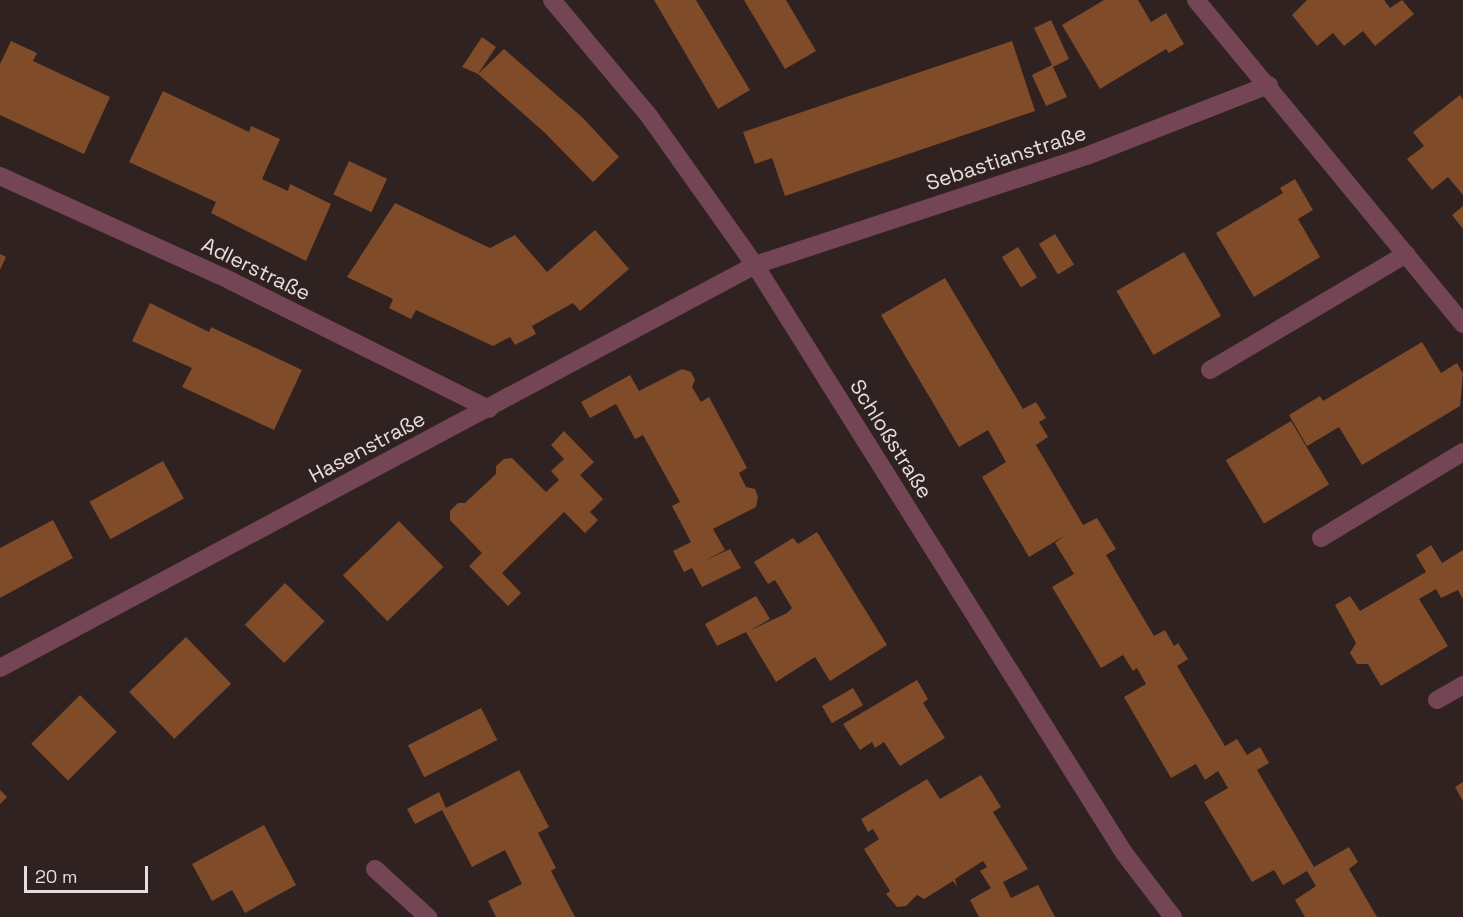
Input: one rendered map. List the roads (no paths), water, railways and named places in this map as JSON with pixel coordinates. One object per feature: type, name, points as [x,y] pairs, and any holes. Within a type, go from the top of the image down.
[{"type":"street","name":"Schloßstraße","points":[[552,0],[649,116],[755,265],[1118,843],[1173,917]]},
{"type":"street","points":[[1196,0],[1269,85],[1463,324]]},
{"type":"street","name":"Sebastianstraße","points":[[755,265],[1089,155],[1269,85]]},
{"type":"street","name":"Adlerstraße","points":[[0,176],[231,281],[489,409]]},
{"type":"street","points":[[1210,370],[1406,254]]},
{"type":"street","name":"Hasenstraße","points":[[0,668],[755,265]]},
{"type":"street","points":[[1321,538],[1463,452]]},
{"type":"street","points":[[1437,700],[1463,685]]},
{"type":"street","points":[[375,869],[428,917]]}]
